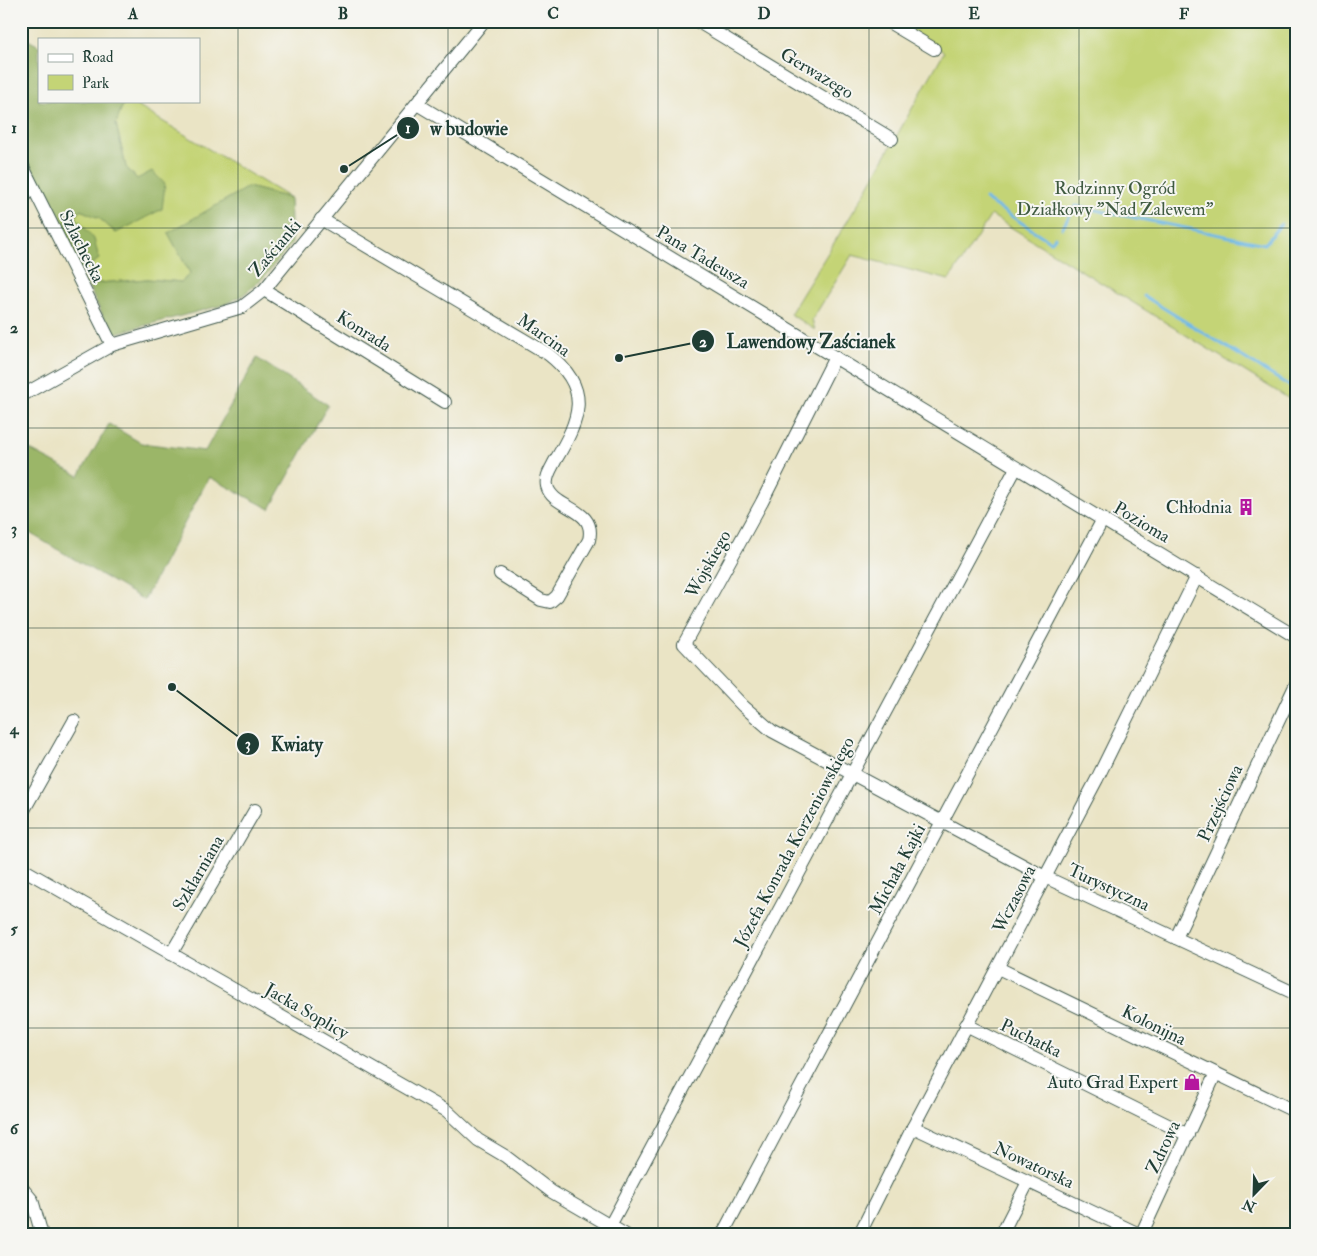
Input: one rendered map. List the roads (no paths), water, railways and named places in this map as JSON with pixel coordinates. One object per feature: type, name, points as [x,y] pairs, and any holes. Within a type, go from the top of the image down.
[{"type":"street","name":"Gerwazego","points":[[697,21],[892,139]]},
{"type":"street","points":[[887,21],[934,49]]},
{"type":"street","name":"Zaścianki","points":[[21,396],[112,345],[242,308],[264,290],[483,22]]},
{"type":"street","name":"Pana Tadeusza","points":[[417,104],[969,440]]},
{"type":"street","name":"Szlachecka","points":[[21,163],[112,345]]},
{"type":"street","name":"Marcina","points":[[321,219],[548,354],[571,377],[579,395],[579,412],[571,435],[548,475],[546,483],[549,490],[555,496],[584,517],[591,531],[589,540],[557,596],[550,602],[541,600],[500,574]]},
{"type":"street","name":"Konrada","points":[[264,290],[445,402]]},
{"type":"street","name":"Wojskiego","points":[[805,749],[772,731],[756,718],[684,644],[762,502],[835,358]]},
{"type":"street","name":"Pozioma","points":[[969,440],[1296,637]]},
{"type":"street","name":"Józefa Konrada Korzeniowskiego","points":[[607,1230],[851,772],[1016,468]]},
{"type":"street","name":"Michała Kajki","points":[[722,1235],[1103,519]]},
{"type":"street","name":"Wczasowa","points":[[859,1235],[966,1025],[1097,779],[1197,576]]},
{"type":"street","name":"Przejściowa","points":[[1176,938],[1296,684]]},
{"type":"street","points":[[21,815],[74,721]]},
{"type":"street","name":"Turystyczna","points":[[805,749],[1045,877],[1296,994]]},
{"type":"street","name":"Szklarniana","points":[[171,954],[255,810]]},
{"type":"street","name":"Jacka Soplicy","points":[[21,868],[447,1111],[478,1140],[505,1156],[607,1230],[626,1235]]},
{"type":"street","name":"Kolonijna","points":[[998,968],[1296,1112]]},
{"type":"street","name":"Puchatka","points":[[966,1025],[1188,1135]]},
{"type":"street","name":"Zdrowa","points":[[1141,1235],[1215,1074]]},
{"type":"street","name":"Nowatorska","points":[[913,1127],[1141,1235]]},
{"type":"street","points":[[1001,1235],[1028,1182]]},
{"type":"street","points":[[21,1187],[32,1200],[42,1235]]},
{"type":"waterway","points":[[985,199],[1051,242],[1055,237]]},
{"type":"waterway","points":[[1062,228],[1076,206],[1265,244],[1281,224]]},
{"type":"waterway","points":[[1144,296],[1296,390]]},
{"type":"place","name":"w budowie","points":[[344,169]]},
{"type":"place","name":"Lawendowy Zaścianek","points":[[619,358]]},
{"type":"place","name":"Chłodnia","points":[[1246,507]]},
{"type":"place","name":"Kwiaty","points":[[172,687]]},
{"type":"place","name":"Auto Grad Expert","points":[[1192,1082]]},
{"type":"park label","name":"Rodzinny Ogród Działkowy \"Nad Zalewem\"","points":[[1115,198]]}]
